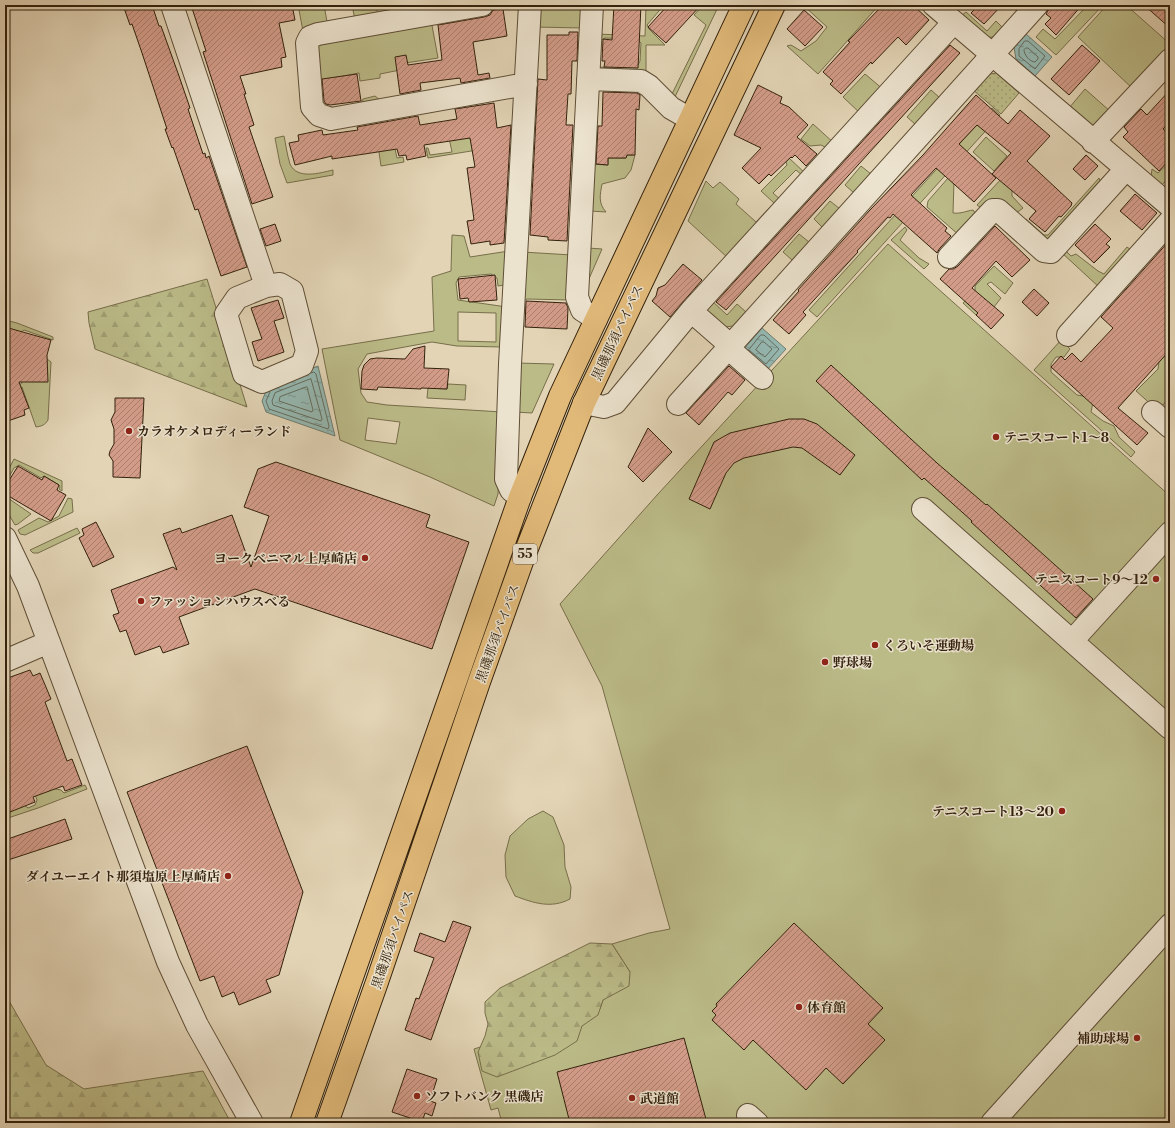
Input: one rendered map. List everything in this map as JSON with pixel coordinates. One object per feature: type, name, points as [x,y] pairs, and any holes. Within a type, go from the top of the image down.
[{"type":"main road","name":"黒磯那須バイパス","points":[[301,1123],[520,497],[560,396],[744,5]]},
{"type":"main road","name":"黒磯那須バイパス","points":[[327,1123],[524,556],[584,403],[774,5]]},
{"type":"street","points":[[172,5],[266,286]]},
{"type":"street","points":[[482,5],[318,34],[310,37],[307,43],[312,107],[319,115],[331,119],[526,84]]},
{"type":"street","points":[[520,497],[511,490],[506,479],[510,364],[530,5]]},
{"type":"street","points":[[592,5],[577,297],[582,310],[596,319]]},
{"type":"street","points":[[934,5],[1093,142],[1170,206]]},
{"type":"street","points":[[678,404],[1037,5]]},
{"type":"street","points":[[584,403],[604,407],[615,402],[691,311],[954,22]]},
{"type":"street","points":[[1093,142],[1170,60]]},
{"type":"street","points":[[588,78],[641,81],[649,86],[671,108],[690,119]]},
{"type":"street","points":[[949,257],[993,210],[998,210],[1044,251],[1051,252],[1126,169]]},
{"type":"street","points":[[1068,335],[1170,221]]},
{"type":"street","points":[[280,284],[292,291],[307,350],[302,365],[262,382],[244,374],[226,314],[238,298],[266,286],[280,284]]},
{"type":"street","points":[[691,311],[762,378]]},
{"type":"street","points":[[923,509],[1170,728]]},
{"type":"street","points":[[1072,641],[1170,533]]},
{"type":"street","points":[[5,538],[28,586],[103,792],[168,962],[197,1025],[252,1123]]},
{"type":"street","points":[[5,661],[49,642]]},
{"type":"street","points":[[992,1123],[1170,925]]},
{"type":"green space","points":[[298,5],[324,5],[328,27],[303,31]]},
{"type":"green space","points":[[352,5],[369,5],[370,7],[375,7],[380,17],[355,20]]},
{"type":"green space","points":[[536,5],[585,5],[584,28],[534,27]]},
{"type":"green space","points":[[646,5],[664,5],[647,25],[665,45],[646,45],[646,74],[602,71],[600,67],[621,69],[622,63],[638,65],[640,61],[641,43],[637,39],[605,38],[600,41],[596,34],[645,36]]},
{"type":"green space","points":[[703,5],[719,5],[673,101],[670,98],[706,25],[694,15]]},
{"type":"green space","points":[[803,5],[879,5],[818,74],[787,46],[791,45],[801,51],[816,41],[827,27]]},
{"type":"green space","points":[[1088,5],[1103,5],[1056,55],[1036,37],[1043,29],[1055,39]]},
{"type":"green space","points":[[1107,5],[1126,5],[1170,44],[1170,48],[1132,88],[1078,37]]},
{"type":"green space","points":[[966,12],[987,31],[996,21],[1005,30],[998,36],[986,38],[961,16]]},
{"type":"green space","points":[[431,20],[438,58],[399,64],[400,70],[380,74],[380,78],[360,81],[359,73],[318,81],[320,98],[324,106],[346,106],[361,103],[363,99],[375,96],[381,101],[382,105],[332,113],[323,111],[317,105],[310,49],[317,40],[323,37]]},
{"type":"green space","points":[[996,73],[1019,93],[1001,114],[972,89],[984,75]]},
{"type":"green space","points":[[865,74],[884,90],[862,115],[843,97]]},
{"type":"green space","points":[[1085,89],[1111,112],[1091,128],[1069,108]]},
{"type":"green space","points":[[931,90],[940,98],[916,125],[907,117]]},
{"type":"green space","points":[[992,108],[1000,115],[817,317],[809,310]]},
{"type":"green space","points":[[813,124],[835,144],[829,149],[821,145],[810,146],[801,139]]},
{"type":"green space","points":[[498,130],[502,146],[428,158],[426,148],[428,148],[430,155],[452,152],[449,138]]},
{"type":"green space","points":[[376,132],[395,149],[397,158],[403,157],[404,162],[381,166]]},
{"type":"green space","points":[[284,136],[289,161],[293,169],[303,174],[322,173],[333,170],[333,175],[287,183],[280,164],[275,138]]},
{"type":"green space","points":[[986,137],[1007,156],[994,171],[973,152]]},
{"type":"green space","points":[[772,142],[806,174],[803,176],[796,170],[773,193],[782,201],[729,259],[688,221],[706,181],[713,188],[720,182],[739,199],[736,204],[756,222],[774,203],[761,191],[787,165],[786,162],[769,146]]},
{"type":"green space","points":[[969,154],[976,159],[954,181],[953,213],[973,210],[978,217],[960,236],[927,207],[928,201]]},
{"type":"green space","points":[[627,155],[635,155],[631,170],[625,178],[602,184],[600,195],[601,202],[603,209],[606,212],[590,211],[588,248],[602,249],[585,288],[589,164],[608,165],[608,158],[626,158]]},
{"type":"green space","points":[[1170,162],[1170,176],[1160,187],[1151,177],[1152,169],[1158,173]]},
{"type":"green space","points":[[861,166],[871,174],[854,193],[845,185]]},
{"type":"green space","points":[[1003,177],[1012,186],[1012,196],[1023,208],[1015,214],[985,211],[977,205]]},
{"type":"green space","points":[[1099,178],[1102,187],[1053,242],[1043,241],[1023,222],[1026,219],[1044,235],[1048,235]]},
{"type":"green space","points":[[830,201],[840,209],[823,228],[814,219]]},
{"type":"green space","points":[[905,227],[907,230],[900,240],[919,258],[929,264],[924,269],[891,240]]},
{"type":"green space","points":[[799,234],[809,242],[792,260],[783,252]]},
{"type":"green space","points":[[452,235],[464,236],[470,257],[509,251],[510,284],[498,286],[497,278],[491,274],[459,277],[456,283],[458,300],[500,306],[509,309],[502,347],[457,346],[432,342],[367,354],[358,369],[361,393],[367,402],[387,405],[502,412],[498,494],[494,506],[430,477],[340,440],[322,349],[434,331],[432,277],[451,271]],"holes":[[[458,312],[496,313],[496,342],[458,341]],[[368,418],[400,422],[396,444],[365,440]]]},
{"type":"green space","name":"くろいそ運動場","points":[[888,244],[1170,496],[1170,1123],[502,1123],[498,1108],[491,1110],[474,1049],[600,1009],[603,1000],[630,972],[612,944],[649,933],[670,929],[602,686],[560,604],[658,494]]},
{"type":"green space","points":[[1127,247],[1134,252],[1100,288],[1062,253],[1065,250],[1071,256],[1076,254],[1104,274]]},
{"type":"green space","points":[[522,252],[572,255],[570,300],[527,299],[522,302]]},
{"type":"green space","points":[[994,266],[1013,283],[1005,294],[991,282],[987,284],[1001,298],[994,307],[988,302],[976,315],[963,303],[975,291],[975,286]]},
{"type":"green space","points":[[207,279],[247,407],[95,349],[88,312]]},
{"type":"green space","points":[[710,299],[727,315],[737,304],[746,312],[733,326],[724,327],[708,313],[706,305]]},
{"type":"green space","points":[[5,320],[53,337],[53,340],[24,330],[20,333],[51,362],[48,420],[42,426],[36,427],[22,387],[5,393],[5,389],[6,390],[21,384],[24,378],[5,330]]},
{"type":"green space","points":[[1061,340],[1070,349],[1064,357],[1056,357],[1051,364],[1051,372],[1077,395],[1083,396],[1093,402],[1091,412],[1103,421],[1114,426],[1119,437],[1135,452],[1131,457],[1034,370]]},
{"type":"green space","points":[[1155,340],[1170,352],[1170,396],[1163,405],[1153,406],[1136,391],[1158,369],[1159,361]]},
{"type":"green space","points":[[516,363],[554,364],[532,413],[514,412]]},
{"type":"green space","points":[[448,384],[466,385],[465,400],[427,398],[428,388],[447,389]]},
{"type":"green space","points":[[14,459],[62,481],[62,491],[59,489],[59,485],[44,476],[41,478],[19,465],[14,468],[5,484],[5,476]]},
{"type":"green space","points":[[5,496],[31,514],[15,525],[5,508]]},
{"type":"green space","points":[[68,498],[72,499],[73,512],[25,535],[20,534],[18,530],[39,518],[48,522],[59,516]]},
{"type":"green space","points":[[77,528],[80,533],[38,553],[33,553],[30,550]]},
{"type":"green space","points":[[5,785],[13,796],[28,808],[35,805],[37,800],[34,792],[51,788],[61,790],[64,793],[85,785],[87,789],[5,819]]},
{"type":"green space","points":[[543,811],[553,817],[564,845],[565,867],[571,887],[570,899],[556,904],[536,903],[515,896],[506,877],[505,855],[510,836],[528,819]]},
{"type":"green space","points":[[590,943],[612,944],[630,972],[629,986],[603,1000],[598,1015],[582,1026],[577,1041],[555,1055],[497,1077],[482,1071],[478,1052],[485,1036],[488,1024],[485,1013],[485,1002],[500,988]]},
{"type":"green space","points":[[5,994],[46,1065],[84,1089],[203,1071],[231,1123],[5,1123]]},
{"type":"water","points":[[1026,34],[1052,57],[1035,76],[1016,59],[1014,47]]},
{"type":"water","points":[[762,328],[786,349],[766,371],[743,350]]},
{"type":"water","points":[[318,366],[335,436],[266,412],[262,401],[268,386]]},
{"type":"building","points":[[123,5],[152,5],[190,108],[188,109],[203,154],[205,153],[206,158],[209,156],[247,267],[221,276],[198,209],[195,210],[173,147],[172,148],[165,129],[167,129],[142,53],[132,24],[130,25]]},
{"type":"building","points":[[191,5],[292,5],[295,20],[279,23],[286,57],[281,58],[282,67],[240,76],[254,125],[249,127],[273,197],[252,204],[203,52],[206,51]]},
{"type":"building","points":[[614,5],[641,5],[638,68],[604,67],[605,61],[602,61],[603,39],[612,40]]},
{"type":"building","points":[[668,5],[701,5],[666,43],[648,27]]},
{"type":"building","points":[[883,5],[913,5],[929,20],[906,45],[898,37],[872,64],[871,62],[841,94],[830,84],[833,81],[823,72],[850,42],[848,41]]},
{"type":"building","points":[[979,5],[1002,5],[984,24],[971,13]]},
{"type":"building","points":[[1051,5],[1082,5],[1056,35],[1045,24],[1051,18],[1046,14]]},
{"type":"building","points":[[1144,5],[1170,5],[1170,28]]},
{"type":"building","points":[[503,9],[507,36],[473,42],[478,75],[489,73],[490,78],[461,83],[460,78],[420,83],[421,90],[400,94],[395,57],[406,55],[408,65],[442,60],[438,25],[484,17],[490,15],[493,10]]},
{"type":"building","points":[[804,10],[823,27],[805,46],[787,29]]},
{"type":"building","points":[[569,32],[578,32],[577,61],[572,61],[571,94],[568,94],[566,125],[573,125],[567,241],[548,240],[548,237],[530,235],[538,79],[547,80],[547,35],[569,35]]},
{"type":"building","points":[[950,45],[960,53],[726,310],[716,302]]},
{"type":"building","points":[[1082,45],[1100,61],[1069,95],[1051,79]]},
{"type":"building","points":[[357,74],[361,101],[330,105],[326,104],[324,101],[322,79]]},
{"type":"building","points":[[758,85],[782,97],[780,103],[789,107],[808,125],[797,137],[817,154],[806,166],[795,155],[792,158],[791,157],[771,176],[769,174],[759,184],[742,168],[761,148],[734,135]]},
{"type":"building","points":[[1170,90],[1170,122],[1163,129],[1170,135],[1170,159],[1159,171],[1123,137],[1128,132],[1124,127],[1141,109],[1147,115]]},
{"type":"building","points":[[603,92],[637,93],[640,95],[639,110],[636,109],[635,155],[627,155],[626,158],[608,158],[608,165],[596,164],[598,126],[602,126]]},
{"type":"building","points":[[976,95],[1008,124],[1020,110],[1050,136],[1027,161],[1072,203],[1071,206],[1061,217],[1059,216],[1045,232],[1029,219],[1036,211],[992,174],[1011,153],[977,125],[959,144],[996,178],[974,202],[936,168],[911,195],[947,228],[945,231],[951,236],[937,253],[893,214],[890,218],[888,217],[803,312],[806,315],[789,334],[773,320],[870,210],[923,155]]},
{"type":"building","points":[[494,103],[497,128],[511,125],[504,243],[490,245],[490,241],[471,244],[467,221],[474,220],[467,168],[475,167],[470,138],[424,145],[426,156],[407,160],[406,155],[399,156],[397,149],[332,159],[332,156],[295,165],[289,143],[299,141],[298,135],[322,130],[323,135],[358,130],[357,127],[418,116],[420,125],[457,119],[455,109]]},
{"type":"building","points":[[1086,155],[1098,166],[1085,180],[1073,169]]},
{"type":"building","points":[[1135,194],[1157,213],[1142,230],[1120,211]]},
{"type":"building","points":[[275,224],[281,241],[266,246],[260,229]]},
{"type":"building","points":[[1095,224],[1111,239],[1106,244],[1110,247],[1094,263],[1075,245]]},
{"type":"building","points":[[995,226],[1030,260],[1012,277],[996,261],[972,288],[1004,315],[991,329],[976,315],[978,313],[940,279],[949,269],[953,269],[958,266]]},
{"type":"building","points":[[1170,240],[1170,350],[1118,408],[1148,433],[1137,445],[1051,367],[1061,356],[1065,360],[1072,353],[1081,362],[1113,328],[1101,317]]},
{"type":"building","points":[[683,264],[702,280],[670,317],[652,301],[656,296],[658,288],[665,285]]},
{"type":"building","points":[[495,275],[497,300],[469,302],[468,298],[460,299],[458,279]]},
{"type":"building","points":[[1034,289],[1049,303],[1037,316],[1022,302]]},
{"type":"building","points":[[278,300],[284,318],[274,321],[284,352],[258,361],[252,342],[262,339],[251,308]]},
{"type":"building","points":[[526,301],[566,303],[568,308],[567,329],[525,327]]},
{"type":"building","points":[[5,327],[51,340],[47,355],[48,382],[19,382],[29,408],[24,410],[25,415],[5,422]]},
{"type":"building","points":[[425,346],[424,368],[449,369],[447,389],[378,387],[377,390],[361,389],[362,371],[364,365],[370,359],[405,359],[413,349]]},
{"type":"building","points":[[831,365],[937,463],[986,505],[987,504],[1093,599],[1076,618],[971,522],[972,521],[924,478],[922,480],[816,381]]},
{"type":"building","points":[[729,366],[745,380],[732,395],[728,392],[699,425],[686,413]]},
{"type":"building","points":[[115,398],[144,398],[140,478],[113,477],[113,461],[109,455],[114,444],[114,429],[111,420],[115,412]]},
{"type":"building","points":[[789,419],[804,419],[817,424],[855,455],[840,475],[802,448],[793,447],[744,458],[734,463],[726,473],[710,509],[689,499],[714,442],[730,433]]},
{"type":"building","points":[[648,428],[672,452],[643,482],[628,467]]},
{"type":"building","points":[[276,462],[430,515],[426,527],[469,542],[432,649],[255,589],[179,617],[189,644],[163,653],[160,646],[135,655],[126,630],[120,632],[113,615],[119,613],[111,590],[173,567],[177,570],[163,534],[180,528],[182,533],[232,515],[251,567],[269,516],[244,507],[258,469]]},
{"type":"building","points":[[18,466],[42,480],[44,476],[59,485],[57,490],[66,495],[51,521],[5,494],[5,487]]},
{"type":"building","points":[[96,522],[114,557],[93,567],[79,538],[84,535],[82,529]]},
{"type":"building","points":[[30,670],[33,676],[40,673],[51,699],[45,702],[67,761],[72,759],[82,785],[65,791],[63,786],[33,797],[35,802],[5,814],[5,679]]},
{"type":"building","points":[[247,746],[303,892],[279,975],[266,980],[271,992],[239,1005],[234,992],[222,997],[214,976],[200,981],[127,792]]},
{"type":"building","points":[[65,819],[72,839],[5,861],[5,840]]},
{"type":"building","points":[[453,921],[471,927],[431,1040],[405,1030],[416,998],[419,999],[434,958],[414,951],[420,933],[445,942]]},
{"type":"building","name":"体育館","points":[[794,923],[883,1008],[868,1024],[885,1040],[843,1084],[826,1068],[806,1090],[753,1040],[744,1050],[712,1020],[716,1015],[712,1011],[717,1006],[716,1004]]},
{"type":"building","name":"武道館","points":[[684,1038],[707,1123],[570,1123],[557,1072]]},
{"type":"building","points":[[407,1069],[437,1079],[430,1101],[436,1103],[432,1116],[425,1113],[422,1122],[392,1112]]},
{"type":"place","name":"カラオケメロディーランド","points":[[129,431]]},
{"type":"place","name":"テニスコート1～8","points":[[996,437]]},
{"type":"place","name":"ヨークベニマル上厚崎店","points":[[365,558]]},
{"type":"place","name":"テニスコート9～12","points":[[1156,579]]},
{"type":"place","name":"ファッションハウスべる","points":[[141,601]]},
{"type":"place","name":"くろいそ運動場","points":[[875,645]]},
{"type":"place","name":"野球場","points":[[825,662]]},
{"type":"place","name":"テニスコート13～20","points":[[1062,811]]},
{"type":"place","name":"ダイユーエイト那須塩原上厚崎店","points":[[228,876]]},
{"type":"place","name":"体育館","points":[[799,1007]]},
{"type":"place","name":"補助球場","points":[[1137,1038]]},
{"type":"place","name":"ソフトバンク 黒磯店","points":[[417,1096]]},
{"type":"place","name":"武道館","points":[[632,1098]]}]
